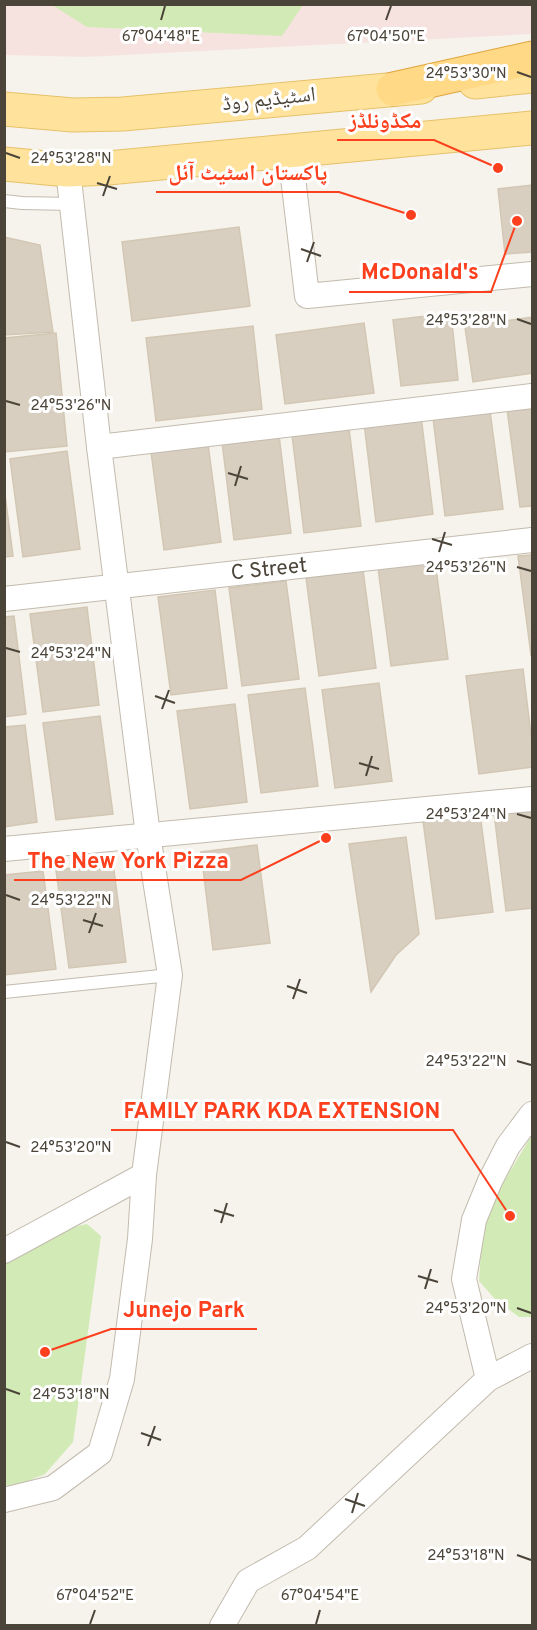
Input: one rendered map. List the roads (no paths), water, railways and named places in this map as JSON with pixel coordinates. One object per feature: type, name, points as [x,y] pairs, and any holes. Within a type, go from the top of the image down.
[{"type":"highway","points":[[393,89],[532,58]]},
{"type":"main road","name":"اسٹیڈیم روڈ","points":[[4,109],[73,115],[123,114],[532,76]]},
{"type":"main road","points":[[4,164],[68,170],[108,168],[532,128]]},
{"type":"street","points":[[290,152],[307,296],[532,274]]},
{"type":"street","points":[[4,1500],[53,1488],[100,1453],[122,1379],[140,1239],[144,1175],[170,975],[148,836],[99,447],[68,170]]},
{"type":"street","points":[[99,447],[532,396]]},
{"type":"street","name":"C Street","points":[[4,598],[532,540]]},
{"type":"street","points":[[4,849],[532,799]]},
{"type":"street","points":[[488,1379],[464,1279],[474,1220],[490,1181],[508,1146],[532,1114]]},
{"type":"street","points":[[4,1251],[144,1175]]},
{"type":"street","points":[[222,1626],[248,1581],[307,1548],[488,1379],[532,1356]]},
{"type":"lane","points":[[4,201],[72,204]]},
{"type":"lane","points":[[4,992],[170,975]]},
{"type":"place","name":"مکڈونلڈز","points":[[498,168]]},
{"type":"place","name":"پاکستان اسٹیٹ آئل","points":[[411,215]]},
{"type":"place","name":"McDonald's","points":[[517,221]]},
{"type":"place","name":"The New York Pizza","points":[[326,838]]},
{"type":"place","name":"FAMILY PARK KDA EXTENSION","points":[[510,1216]]},
{"type":"place","name":"Junejo Park","points":[[45,1352]]}]
